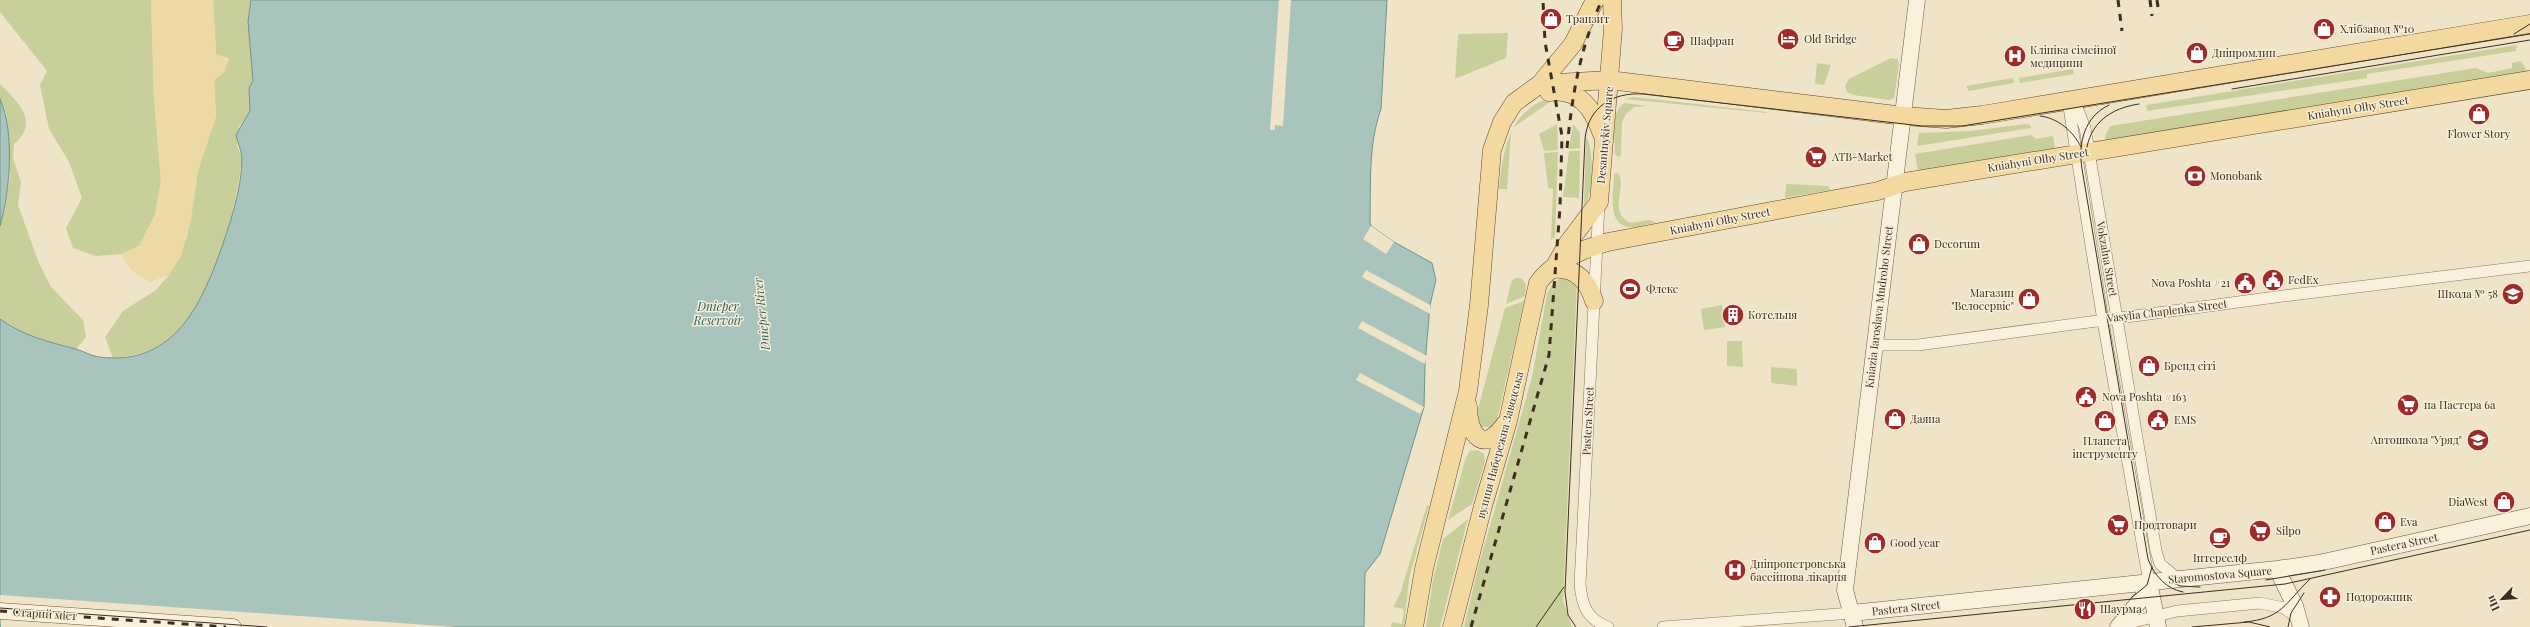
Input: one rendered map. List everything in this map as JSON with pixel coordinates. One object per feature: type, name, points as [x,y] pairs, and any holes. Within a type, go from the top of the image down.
[{"type":"main road","points":[[1414,627],[1424,569],[1468,391],[1479,304],[1492,150],[1502,122],[1514,104],[1540,84],[1572,44],[1595,0]]},
{"type":"main road","points":[[1612,0],[1609,80],[1930,119],[1959,118],[2530,24]]},
{"type":"main road","name":"Kniazia Iaroslava Mudroho Street","points":[[1853,620],[1845,590],[1917,0]]},
{"type":"main road","name":"Desantnykiv Square","points":[[1540,84],[1609,80],[1603,135],[1599,202],[1588,219],[1568,243],[1554,269]]},
{"type":"main road","name":"Kniahyni Olhy Street","points":[[1554,269],[1572,256],[1597,245],[1878,191],[1905,182],[2530,80]]},
{"type":"main road","points":[[1514,104],[1544,92],[1554,91],[1574,94],[1585,102],[1594,112],[1603,135]]},
{"type":"main road","points":[[1554,269],[1563,268],[1579,276],[1586,282],[1594,301]]},
{"type":"main road","name":"вулиця Набережна Заводська","points":[[1452,627],[1483,506],[1508,421],[1538,283],[1554,269]]},
{"type":"main road","points":[[1468,391],[1469,422],[1476,436],[1482,439],[1491,439],[1498,434],[1508,421]]},
{"type":"main road","name":"Pastera Street","points":[[2277,569],[2319,563],[2530,516]]},
{"type":"main road","name":"Staromostova Square","points":[[2149,582],[2277,569],[2300,623]]},
{"type":"main road","points":[[2149,582],[2157,621]]},
{"type":"main road","points":[[2119,626],[2143,598],[2149,582]]},
{"type":"main road","name":"Pastera Street","points":[[1853,620],[2149,582]]},
{"type":"main road","name":"Старий міст","points":[[0,611],[233,627]]},
{"type":"street","name":"Vokzalna Street","points":[[2071,100],[2084,124],[2082,153],[2103,319],[2149,582]]},
{"type":"street","name":"Vokzalna Street","points":[[2082,153],[2117,317],[2156,551],[2160,564],[2177,578]]},
{"type":"street","name":"Pastera Street","points":[[1599,202],[1580,584],[1582,601],[1587,614],[1598,623],[1608,627]]},
{"type":"street","name":"Vasylia Chaplenka Street","points":[[1875,345],[1918,345],[2117,317],[2530,266]]},
{"type":"street","points":[[2119,626],[2157,621],[2177,611],[2260,603],[2284,608],[2300,623]]},
{"type":"street","name":"Pastera Street","points":[[1663,627],[1853,620]]},
{"type":"green space","points":[[0,0],[151,0],[154,97],[161,181],[155,215],[139,246],[121,254],[96,256],[73,248],[66,228],[82,198],[69,162],[49,129],[40,85],[47,71],[0,12]]},
{"type":"green space","points":[[213,0],[251,0],[248,21],[253,81],[249,88],[251,111],[239,127],[237,146],[242,156],[235,203],[228,229],[210,280],[199,304],[185,324],[170,339],[157,347],[135,355],[113,358],[105,337],[123,311],[156,290],[169,275],[187,237],[198,171],[216,116],[214,80],[224,72],[229,59],[216,54]]},
{"type":"green space","points":[[1508,33],[1506,58],[1455,79],[1458,34]]},
{"type":"green space","points":[[2517,45],[2516,51],[2367,74],[2367,78],[2147,111],[2146,105]]},
{"type":"green space","points":[[1891,58],[1898,59],[1899,65],[1894,98],[1889,100],[1853,95],[1847,92],[1845,86],[1849,79]]},
{"type":"green space","points":[[2521,61],[2528,73],[2107,142],[2105,136],[2110,126],[2476,68],[2488,73],[2512,68],[2512,63]]},
{"type":"green space","points":[[1817,63],[1831,65],[1824,85],[1815,84]]},
{"type":"green space","points":[[2073,69],[2074,74],[2020,83],[2019,78]]},
{"type":"green space","points":[[2013,78],[2014,83],[1969,91],[1966,86]]},
{"type":"green space","points":[[0,84],[20,106],[26,120],[22,136],[14,144],[13,158],[21,182],[18,205],[39,263],[51,287],[83,320],[86,337],[76,349],[35,339],[0,319],[0,226],[10,177],[6,113],[0,99]]},
{"type":"green space","points":[[1634,97],[1767,112],[1767,113],[1624,99]]},
{"type":"green space","points":[[1549,98],[1550,102],[1514,127],[1524,113],[1535,104]]},
{"type":"green space","points":[[1625,103],[1647,106],[1634,107],[1626,114],[1622,123],[1621,156],[1618,157],[1615,154],[1615,118],[1620,106]]},
{"type":"green space","points":[[1557,124],[1558,150],[1544,151],[1539,134]]},
{"type":"green space","points":[[1573,124],[1580,133],[1580,148],[1569,149]]},
{"type":"green space","points":[[2026,124],[2030,125],[2031,128],[1917,146],[1919,133],[1970,131]]},
{"type":"green space","points":[[1513,130],[1511,133],[1507,189],[1499,189],[1506,147],[1510,134]]},
{"type":"green space","points":[[2031,135],[2036,139],[2053,136],[2055,149],[1918,172],[1915,154]]},
{"type":"green space","points":[[1586,137],[1589,142],[1592,172],[1590,193],[1584,206]]},
{"type":"green space","points":[[1569,151],[1580,151],[1579,198],[1563,197]]},
{"type":"green space","points":[[1558,152],[1555,237],[1551,240],[1553,189],[1548,188],[1544,153]]},
{"type":"green space","points":[[1618,173],[1621,185],[1619,205],[1623,218],[1630,223],[1650,220],[1656,223],[1628,227],[1621,224],[1617,219],[1614,212],[1613,196],[1614,174]]},
{"type":"green space","points":[[1786,184],[1829,186],[1830,190],[1785,198]]},
{"type":"green space","points":[[1564,277],[1577,282],[1563,601],[1572,627],[1464,627],[1478,568],[1532,377],[1547,294],[1554,283]]},
{"type":"green space","points":[[1515,278],[1521,278],[1526,284],[1525,296],[1506,304],[1511,282]]},
{"type":"green space","points":[[1524,301],[1497,420],[1492,427],[1481,427],[1476,416],[1505,308]]},
{"type":"green space","points":[[1722,305],[1725,327],[1704,330],[1701,309]]},
{"type":"green space","points":[[1727,341],[1742,341],[1743,367],[1727,366]]},
{"type":"green space","points":[[1771,367],[1797,369],[1797,386],[1771,383]]},
{"type":"green space","points":[[1478,450],[1484,454],[1485,462],[1472,504],[1448,520],[1466,457],[1470,451]]},
{"type":"green space","points":[[1427,505],[1429,506],[1409,579],[1404,627],[1391,627],[1392,622],[1402,624],[1404,609],[1393,607],[1400,594]]},
{"type":"green space","points":[[1468,519],[1440,627],[1426,627],[1433,580],[1443,539]]},
{"type":"sand","points":[[151,0],[213,0],[216,54],[229,60],[224,72],[214,80],[216,116],[198,171],[191,220],[181,256],[169,275],[150,282],[131,270],[121,254],[139,246],[155,215],[161,181],[154,97]]},
{"type":"water","name":"Dnieper Reservoir","points":[[251,0],[1387,0],[1381,109],[1372,151],[1370,179],[1370,222],[1371,226],[1394,242],[1432,263],[1436,280],[1430,305],[1425,364],[1424,407],[1380,554],[1365,573],[1364,627],[0,627],[0,319],[27,334],[76,349],[93,356],[124,358],[145,353],[163,344],[178,331],[191,315],[211,276],[219,255],[231,220],[240,182],[242,155],[236,135],[250,111],[249,88],[253,81],[248,21]]},
{"type":"water","points":[[0,99],[8,128],[9,162],[6,196],[0,226]]},
{"type":"pier","points":[[1279,0],[1291,0],[1283,126],[1275,125],[1275,130],[1270,130]]},
{"type":"pier","points":[[1371,226],[1394,242],[1386,254],[1363,239]]},
{"type":"pier","points":[[1366,270],[1430,305],[1430,314],[1362,277]]},
{"type":"pier","points":[[1362,321],[1427,356],[1425,364],[1358,328]]},
{"type":"pier","points":[[1360,373],[1424,407],[1420,414],[1356,380]]},
{"type":"pier","points":[[0,595],[456,627],[1,627]]},
{"type":"tram line","points":[[2514,34],[2530,24]]},
{"type":"tram line","points":[[1576,627],[1568,615],[1565,592],[1585,139],[1591,118],[1597,110],[1612,99],[1632,94],[1643,94],[1922,126],[1962,126],[2530,34]]},
{"type":"tram line","points":[[2232,89],[2530,40]]},
{"type":"tram line","points":[[2086,153],[2088,142],[2092,133],[2103,119],[2119,109],[2139,104]]},
{"type":"tram line","points":[[2109,105],[2100,110],[2088,124],[2082,140],[2082,169],[2148,559],[2157,576],[2161,580],[2171,588],[2183,592]]},
{"type":"tram line","points":[[2040,116],[2059,122],[2074,136],[2081,147]]},
{"type":"tram line","points":[[1849,627],[2285,584],[2530,530]]},
{"type":"tram line","points":[[2131,598],[2147,585],[2152,567]]},
{"type":"tram line","points":[[2266,580],[2325,570]]},
{"type":"tram line","points":[[2244,622],[2257,620],[2275,613],[2282,608],[2310,579]]},
{"type":"tram line","points":[[2171,582],[2180,586],[2200,587]]},
{"type":"tram line","points":[[1536,627],[1564,587]]},
{"type":"tram line","points":[[2288,627],[2291,613],[2304,593]]},
{"type":"tram line","points":[[0,608],[267,627]]},
{"type":"tram line","points":[[2192,627],[2249,622],[2270,627]]},
{"type":"railway","points":[[1471,627],[1549,355],[1560,207],[1562,136],[1545,42],[1543,0]]},
{"type":"railway","points":[[1567,148],[1571,110],[1578,72],[1588,36],[1602,0]]},
{"type":"railway","points":[[2118,0],[2122,31]]},
{"type":"railway","points":[[2150,0],[2152,16]]},
{"type":"railway","points":[[2157,0],[2159,14]]},
{"type":"railway","points":[[0,611],[226,627]]},
{"type":"place","name":"Транзит","points":[[1551,19]]},
{"type":"place","name":"Хлібзавод №10","points":[[2324,29]]},
{"type":"place","name":"Old Bridge","points":[[1788,39]]},
{"type":"place","name":"Шафран","points":[[1674,41]]},
{"type":"place","name":"Дніпромлин","points":[[2197,53]]},
{"type":"place","name":"Клініка сімейної медицини","points":[[2015,56]]},
{"type":"place","name":"Flower Story","points":[[2479,114]]},
{"type":"place","name":"ATB-Market","points":[[1816,157]]},
{"type":"place","name":"Monobank","points":[[2195,176]]},
{"type":"place","name":"Decorum","points":[[1919,244]]},
{"type":"place","name":"FedEx","points":[[2273,280]]},
{"type":"place","name":"Nova Poshta #21","points":[[2245,283]]},
{"type":"place","name":"Флекс","points":[[1630,289]]},
{"type":"place","name":"Школа № 58","points":[[2513,294]]},
{"type":"place","name":"Магазин \"Велосервіс\"","points":[[2029,299]]},
{"type":"place","name":"Котельня","points":[[1733,315]]},
{"type":"place","name":"Бренд сіті","points":[[2149,366]]},
{"type":"place","name":"Nova Poshta #163","points":[[2086,397]]},
{"type":"place","name":"на Пастера 6а","points":[[2408,405]]},
{"type":"place","name":"Даяна","points":[[1895,419]]},
{"type":"place","name":"EMS","points":[[2158,420]]},
{"type":"place","name":"Планета інструменту","points":[[2105,421]]},
{"type":"place","name":"Автошкола \"Уряд\"","points":[[2478,440]]},
{"type":"place","name":"DiaWest","points":[[2504,502]]},
{"type":"place","name":"Eva","points":[[2385,522]]},
{"type":"place","name":"Продтовари","points":[[2118,525]]},
{"type":"place","name":"Silpo","points":[[2260,531]]},
{"type":"place","name":"Інтерселф","points":[[2220,538]]},
{"type":"place","name":"Good year","points":[[1875,543]]},
{"type":"place","name":"Дніпропетровська басейнова лікарня","points":[[1735,570]]},
{"type":"place","name":"Подорожник","points":[[2330,597]]},
{"type":"place","name":"Шаурма","points":[[2085,609]]},
{"type":"water label","name":"Dnieper River","points":[[762,314]]}]
